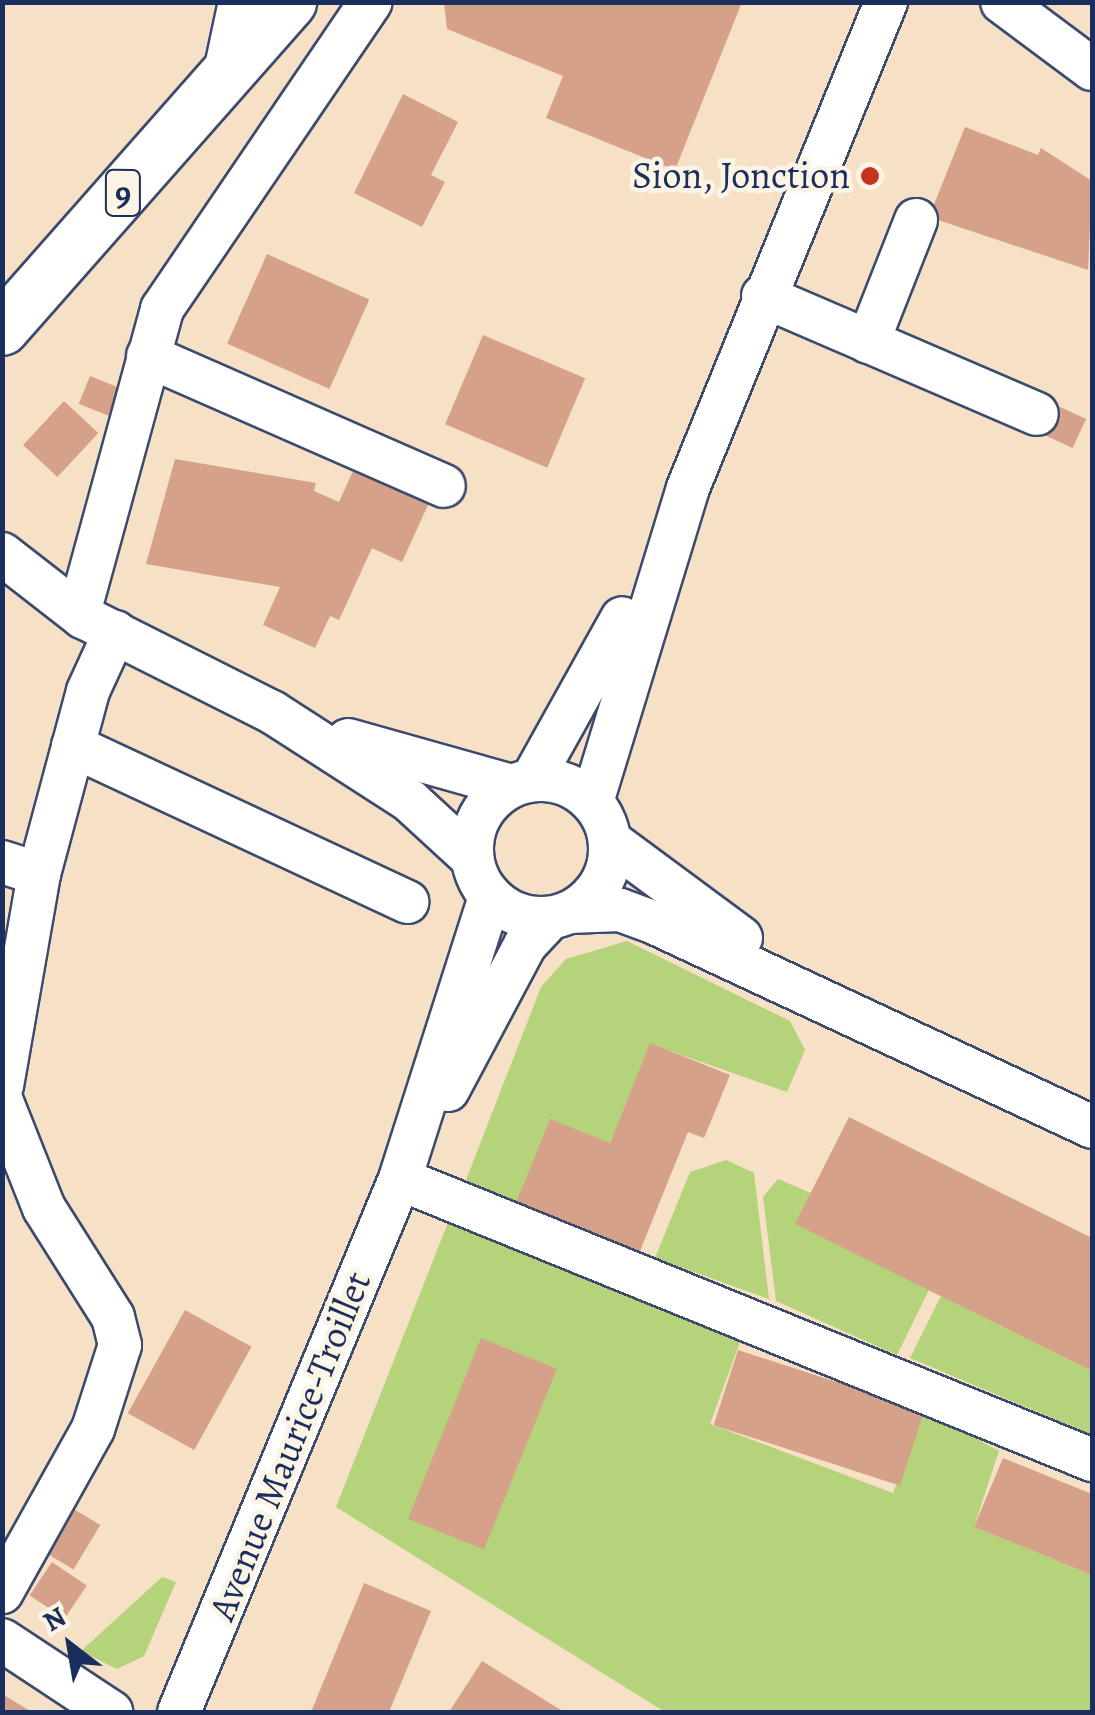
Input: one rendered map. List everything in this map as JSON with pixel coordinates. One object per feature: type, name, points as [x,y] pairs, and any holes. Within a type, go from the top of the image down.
[{"type":"main road","name":"9","points":[[2,328],[290,2]]},
{"type":"street","points":[[224,77],[240,2]]},
{"type":"street","points":[[2,1086],[21,868],[73,746],[148,356],[199,245],[371,2]]},
{"type":"street","points":[[592,802],[688,488],[886,2]]},
{"type":"street","points":[[1002,2],[1092,70]]},
{"type":"street","points":[[868,342],[916,220]]},
{"type":"street","points":[[763,296],[1037,414]]},
{"type":"street","points":[[148,356],[444,486]]},
{"type":"street","points":[[472,858],[480,815],[522,783],[688,488]]},
{"type":"street","points":[[2,554],[97,622],[272,712],[410,801],[472,858],[490,897],[560,915],[620,910],[838,1002],[1092,1128]]},
{"type":"street","points":[[272,712],[426,768],[522,783],[554,781],[592,802],[610,841],[666,890],[838,1002]]},
{"type":"street","points":[[73,746],[406,902]]},
{"type":"street","points":[[560,915],[602,883],[610,841]]},
{"type":"street","name":"Avenue Maurice-Troillet","points":[[179,1712],[400,1178],[490,897]]},
{"type":"street","name":"Avenue Maurice-Troillet","points":[[400,1178],[524,945],[560,915]]},
{"type":"street","points":[[2,1102],[12,1162],[120,1344],[93,1429],[2,1592]]},
{"type":"street","points":[[400,1178],[1092,1460]]},
{"type":"street","points":[[2,1640],[111,1712]]},
{"type":"green space","points":[[627,941],[790,1021],[805,1050],[787,1092],[650,1044],[610,1143],[516,1203],[466,1180],[541,987],[566,959]]},
{"type":"green space","points":[[726,1160],[754,1173],[769,1299],[655,1258],[690,1172]]},
{"type":"green space","points":[[778,1179],[813,1194],[929,1290],[897,1355],[776,1301],[763,1197]]},
{"type":"green space","points":[[449,1220],[740,1342],[710,1424],[893,1493],[925,1410],[999,1451],[974,1527],[1092,1575],[1092,1712],[665,1712],[336,1507]]},
{"type":"green space","points":[[941,1296],[1092,1371],[1092,1435],[910,1358]]},
{"type":"green space","points":[[162,1577],[176,1582],[144,1656],[117,1669],[81,1651]]},
{"type":"building","points":[[444,2],[742,2],[675,170],[546,118],[563,76],[447,29]]},
{"type":"building","points":[[403,94],[458,122],[431,175],[445,182],[422,227],[354,193]]},
{"type":"building","points":[[965,127],[1038,155],[1041,148],[1092,181],[1088,270],[929,217]]},
{"type":"building","points":[[267,254],[369,300],[329,389],[227,344]]},
{"type":"building","points":[[483,335],[585,378],[547,468],[445,424]]},
{"type":"building","points":[[90,376],[120,388],[108,416],[79,404]]},
{"type":"building","points":[[64,401],[98,433],[57,477],[23,445]]},
{"type":"building","points":[[1058,406],[1086,419],[1073,448],[1044,435]]},
{"type":"building","points":[[175,459],[316,483],[314,491],[339,502],[358,460],[433,494],[402,562],[372,548],[339,620],[330,616],[315,648],[263,625],[280,587],[146,564]]},
{"type":"building","points":[[650,1043],[730,1075],[704,1138],[688,1132],[636,1261],[516,1203],[550,1119],[610,1143]]},
{"type":"building","points":[[849,1117],[1092,1238],[1092,1371],[795,1224]]},
{"type":"building","points":[[185,1310],[251,1347],[194,1450],[128,1413]]},
{"type":"building","points":[[481,1338],[557,1369],[484,1550],[408,1519]]},
{"type":"building","points":[[738,1350],[924,1411],[900,1486],[714,1425]]},
{"type":"building","points":[[1003,1458],[1092,1494],[1092,1575],[974,1527]]},
{"type":"building","points":[[72,1508],[100,1525],[74,1570],[45,1553]]},
{"type":"building","points":[[52,1562],[87,1585],[64,1619],[30,1595]]},
{"type":"building","points":[[364,1583],[431,1611],[389,1712],[311,1712]]},
{"type":"building","points":[[482,1661],[564,1712],[449,1712]]},
{"type":"building","points":[[2,1694],[32,1712],[2,1712]]},
{"type":"place","name":"Sion, Jonction","points":[[870,176]]}]
